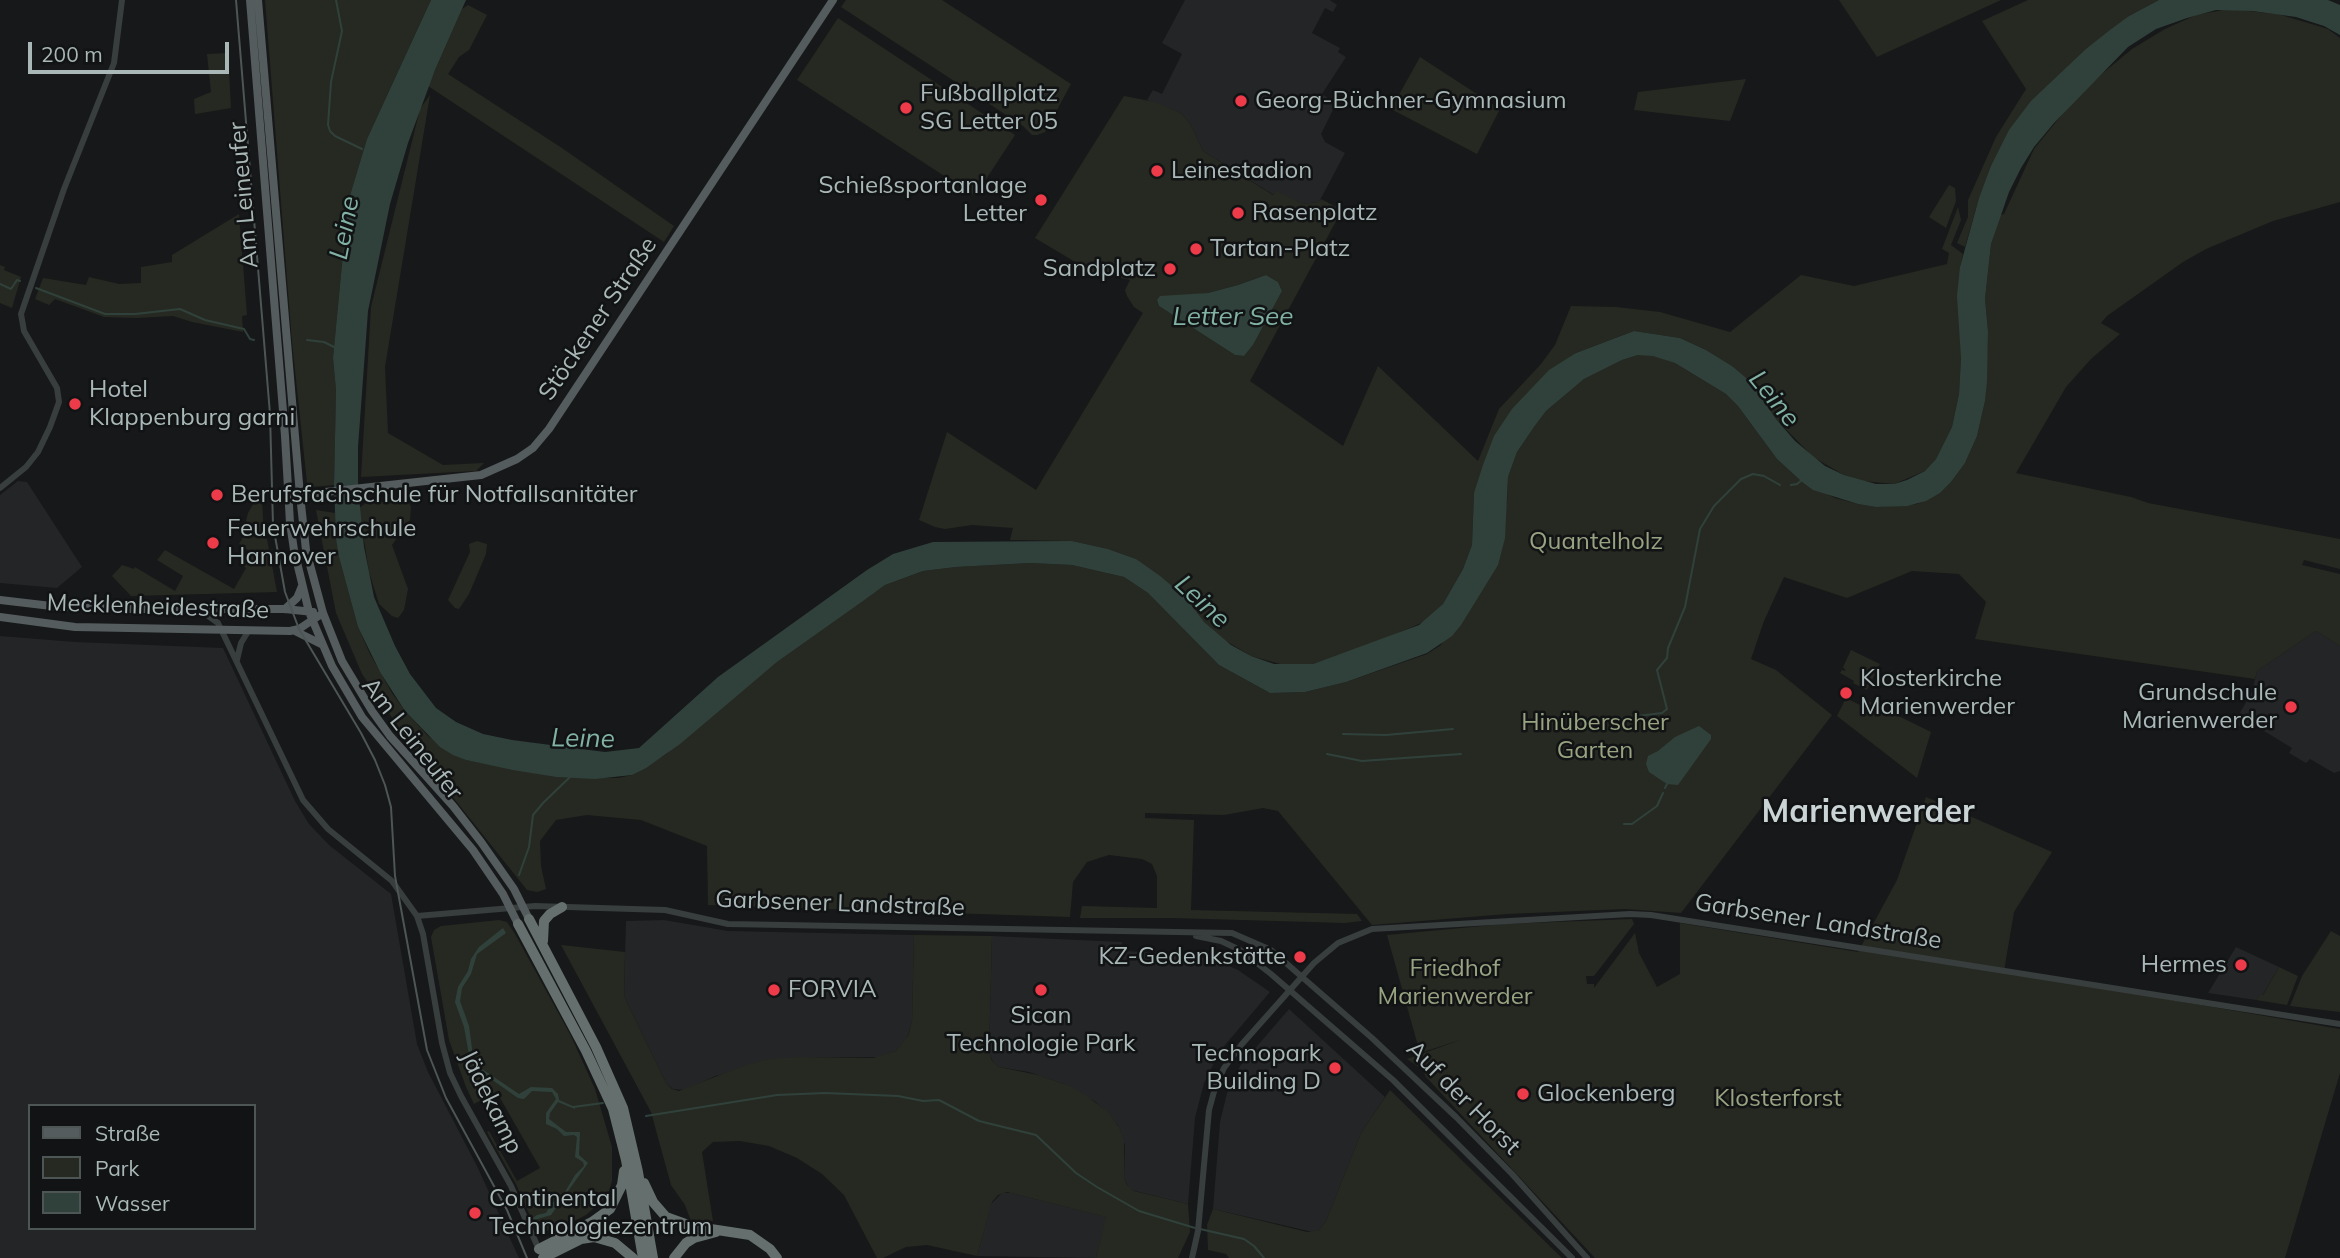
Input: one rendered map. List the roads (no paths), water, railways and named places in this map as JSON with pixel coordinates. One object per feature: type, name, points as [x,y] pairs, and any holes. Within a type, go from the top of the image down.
[{"type":"highway","points":[[543,946],[544,921],[562,907]]},
{"type":"highway","name":"Am Leineufer","points":[[529,919],[615,1087],[630,1132],[653,1258]]},
{"type":"highway","name":"Am Leineufer","points":[[518,924],[606,1091],[626,1160],[643,1258]]},
{"type":"highway","points":[[542,1255],[610,1209],[622,1185],[626,1160]]},
{"type":"highway","points":[[638,1171],[659,1211],[672,1220],[691,1226],[750,1235],[770,1249],[777,1258]]},
{"type":"highway","points":[[677,1254],[694,1238],[720,1231]]},
{"type":"highway","points":[[542,1255],[581,1239],[594,1237],[615,1242],[633,1258]]},
{"type":"main road","name":"Am Leineufer","points":[[250,0],[288,496],[294,550],[309,612],[344,689],[362,717],[473,850],[511,908],[518,924]]},
{"type":"main road","name":"Am Leineufer","points":[[258,0],[300,495],[306,550],[323,613],[342,661],[372,711],[390,736],[453,806],[481,842],[529,919]]},
{"type":"main road","name":"Stöckener Straße","points":[[288,496],[481,475],[517,459],[533,448],[549,429],[833,0]]},
{"type":"main road","points":[[285,609],[297,598],[302,586]]},
{"type":"main road","name":"Mecklenheidestraße","points":[[0,600],[60,607],[285,609],[323,613]]},
{"type":"main road","name":"Mecklenheidestraße","points":[[0,617],[75,626],[295,631],[323,613]]},
{"type":"main road","points":[[295,631],[323,645]]},
{"type":"street","points":[[0,488],[26,467],[38,452],[59,402],[57,388],[24,331],[21,314],[64,189],[114,63],[122,0]]},
{"type":"street","name":"Jädekamp","points":[[200,610],[214,619],[220,629],[303,800],[328,829],[392,881],[417,916],[423,934],[442,1043],[450,1073],[511,1186],[542,1255]]},
{"type":"street","points":[[236,662],[241,643],[249,630]]},
{"type":"street","points":[[417,916],[511,908]]},
{"type":"street","name":"Garbsener Landstraße","points":[[511,908],[665,910],[728,924],[1219,932],[1245,937],[1265,945],[1302,975]]},
{"type":"street","name":"Garbsener Landstraße","points":[[1170,932],[1221,941],[1240,950],[1289,990],[1338,943],[1372,929],[1638,914],[2340,1024]]},
{"type":"street","name":"Auf der Horst","points":[[1302,975],[1456,1117],[1540,1204],[1587,1258]]},
{"type":"street","points":[[1192,1258],[1198,1228],[1208,1120],[1215,1088],[1233,1054],[1289,990]]},
{"type":"street","name":"Auf der Horst","points":[[1289,990],[1393,1080],[1572,1258]]},
{"type":"water","points":[[431,0],[466,0],[435,70],[408,143],[390,204],[368,311],[358,447],[358,487],[364,547],[374,597],[410,674],[436,708],[456,722],[483,734],[512,740],[605,752],[639,748],[718,677],[867,570],[893,554],[933,542],[1072,541],[1136,559],[1185,597],[1204,622],[1231,645],[1274,664],[1313,664],[1419,625],[1443,604],[1463,569],[1472,545],[1474,493],[1494,436],[1512,409],[1549,370],[1576,353],[1634,331],[1680,338],[1732,366],[1750,381],[1795,441],[1825,466],[1844,475],[1876,484],[1894,484],[1907,480],[1925,471],[1936,459],[1952,427],[1959,394],[1961,358],[1957,296],[1960,267],[1991,166],[2009,130],[2031,101],[2110,30],[2159,0],[2328,0],[2340,5],[2340,35],[2324,26],[2296,17],[2253,11],[2216,10],[2187,18],[2156,29],[2128,47],[2054,123],[2021,168],[2009,192],[1991,244],[1985,299],[1988,331],[1987,381],[1977,436],[1965,463],[1951,482],[1940,493],[1926,501],[1907,506],[1876,507],[1813,490],[1777,459],[1726,394],[1675,363],[1653,356],[1638,355],[1584,379],[1546,411],[1534,427],[1517,452],[1508,477],[1505,538],[1498,565],[1461,625],[1452,636],[1427,653],[1346,682],[1305,692],[1270,693],[1219,665],[1148,593],[1124,577],[1072,565],[1030,563],[923,571],[885,585],[777,662],[680,744],[646,768],[632,775],[595,779],[556,777],[513,770],[466,760],[440,747],[405,711],[380,672],[358,627],[339,557],[334,485],[336,390],[333,358],[348,202],[367,139]]},
{"type":"water","name":"Letter See","points":[[1266,275],[1278,282],[1282,291],[1253,345],[1244,356],[1235,355],[1159,306],[1157,300],[1160,296],[1208,293]]},
{"type":"water","points":[[1699,726],[1711,735],[1711,739],[1678,785],[1667,784],[1649,772],[1646,764],[1648,756],[1675,737]]},
{"type":"water","points":[[503,928],[506,933],[477,954],[471,974],[462,988],[460,1001],[469,1026],[473,1056],[482,1069],[519,1094],[531,1087],[552,1088],[558,1094],[559,1100],[575,1107],[558,1102],[549,1119],[566,1132],[580,1132],[579,1155],[588,1163],[551,1215],[534,1220],[537,1215],[546,1213],[552,1203],[562,1197],[575,1175],[584,1166],[583,1162],[575,1157],[577,1137],[564,1136],[546,1124],[546,1113],[556,1099],[552,1092],[532,1091],[524,1099],[518,1098],[474,1067],[455,1002],[458,987],[468,971],[471,959],[479,947]]},
{"type":"waterway","points":[[336,0],[342,31],[331,82],[328,125],[335,136],[362,149]]},
{"type":"waterway","points":[[0,284],[11,289],[17,280],[20,281]]},
{"type":"waterway","points":[[36,288],[105,314],[180,309],[205,320],[244,329],[250,339],[254,340]]},
{"type":"waterway","points":[[307,340],[324,342],[336,348]]},
{"type":"waterway","points":[[1613,719],[1662,713],[1667,709],[1657,670],[1667,658],[1668,648],[1685,607],[1700,529],[1714,506],[1741,479],[1753,474],[1764,476],[1780,485]]},
{"type":"waterway","points":[[1791,485],[1802,480]]},
{"type":"waterway","points":[[1343,734],[1386,735],[1453,729]]},
{"type":"waterway","points":[[1327,754],[1362,761],[1461,754]]},
{"type":"waterway","points":[[519,875],[529,847],[533,815],[571,776]]},
{"type":"waterway","points":[[1665,788],[1667,784]]},
{"type":"waterway","points":[[1624,824],[1632,824],[1657,806],[1663,793]]},
{"type":"waterway","points":[[646,1116],[777,1095],[825,1093],[939,1100],[979,1121],[1036,1135],[1076,1173],[1097,1187],[1139,1211],[1195,1228]]},
{"type":"waterway","points":[[573,1107],[603,1103]]},
{"type":"waterway","points":[[1200,1229],[1244,1239],[1264,1258]]},
{"type":"tram line","points":[[236,0],[270,414],[273,525],[285,592],[299,629],[361,733],[385,785],[391,807],[395,876],[427,1050],[446,1098],[507,1210],[527,1258]]},
{"type":"place","name":"Georg-Büchner-Gymnasium","points":[[1241,101]]},
{"type":"place","name":"Fußballplatz SG Letter 05","points":[[906,108]]},
{"type":"place","name":"Leinestadion","points":[[1157,171]]},
{"type":"place","name":"Schießsportanlage Letter","points":[[1041,200]]},
{"type":"place","name":"Rasenplatz","points":[[1238,213]]},
{"type":"place","name":"Tartan-Platz","points":[[1196,249]]},
{"type":"place","name":"Sandplatz","points":[[1170,269]]},
{"type":"place","name":"Hotel Klappenburg garni","points":[[75,404]]},
{"type":"place","name":"Berufsfachschule für Notfallsanitäter","points":[[217,495]]},
{"type":"place","name":"Feuerwehrschule Hannover","points":[[213,543]]},
{"type":"place","name":"Klosterkirche Marienwerder","points":[[1846,693]]},
{"type":"place","name":"Grundschule Marienwerder","points":[[2291,707]]},
{"type":"place","name":"KZ-Gedenkstätte","points":[[1300,957]]},
{"type":"place","name":"Hermes","points":[[2241,965]]},
{"type":"place","name":"FORVIA","points":[[774,990]]},
{"type":"place","name":"Sican Technologie Park","points":[[1041,990]]},
{"type":"place","name":"Technopark Building D","points":[[1335,1068]]},
{"type":"place","name":"Glockenberg","points":[[1523,1094]]},
{"type":"place","name":"Continental Technologiezentrum","points":[[475,1213]]},
{"type":"district","name":"Marienwerder","points":[[1868,812]]},
{"type":"water label","name":"Leine","points":[[345,228]]},
{"type":"water label","name":"Leine","points":[[1774,399]]},
{"type":"water label","name":"Leine","points":[[1202,602]]},
{"type":"water label","name":"Leine","points":[[583,739]]},
{"type":"park label","name":"Quantelholz","points":[[1596,542]]},
{"type":"park label","name":"Hinüberscher Garten","points":[[1595,737]]},
{"type":"park label","name":"Friedhof Marienwerder","points":[[1455,983]]},
{"type":"park label","name":"Klosterforst","points":[[1778,1099]]}]
